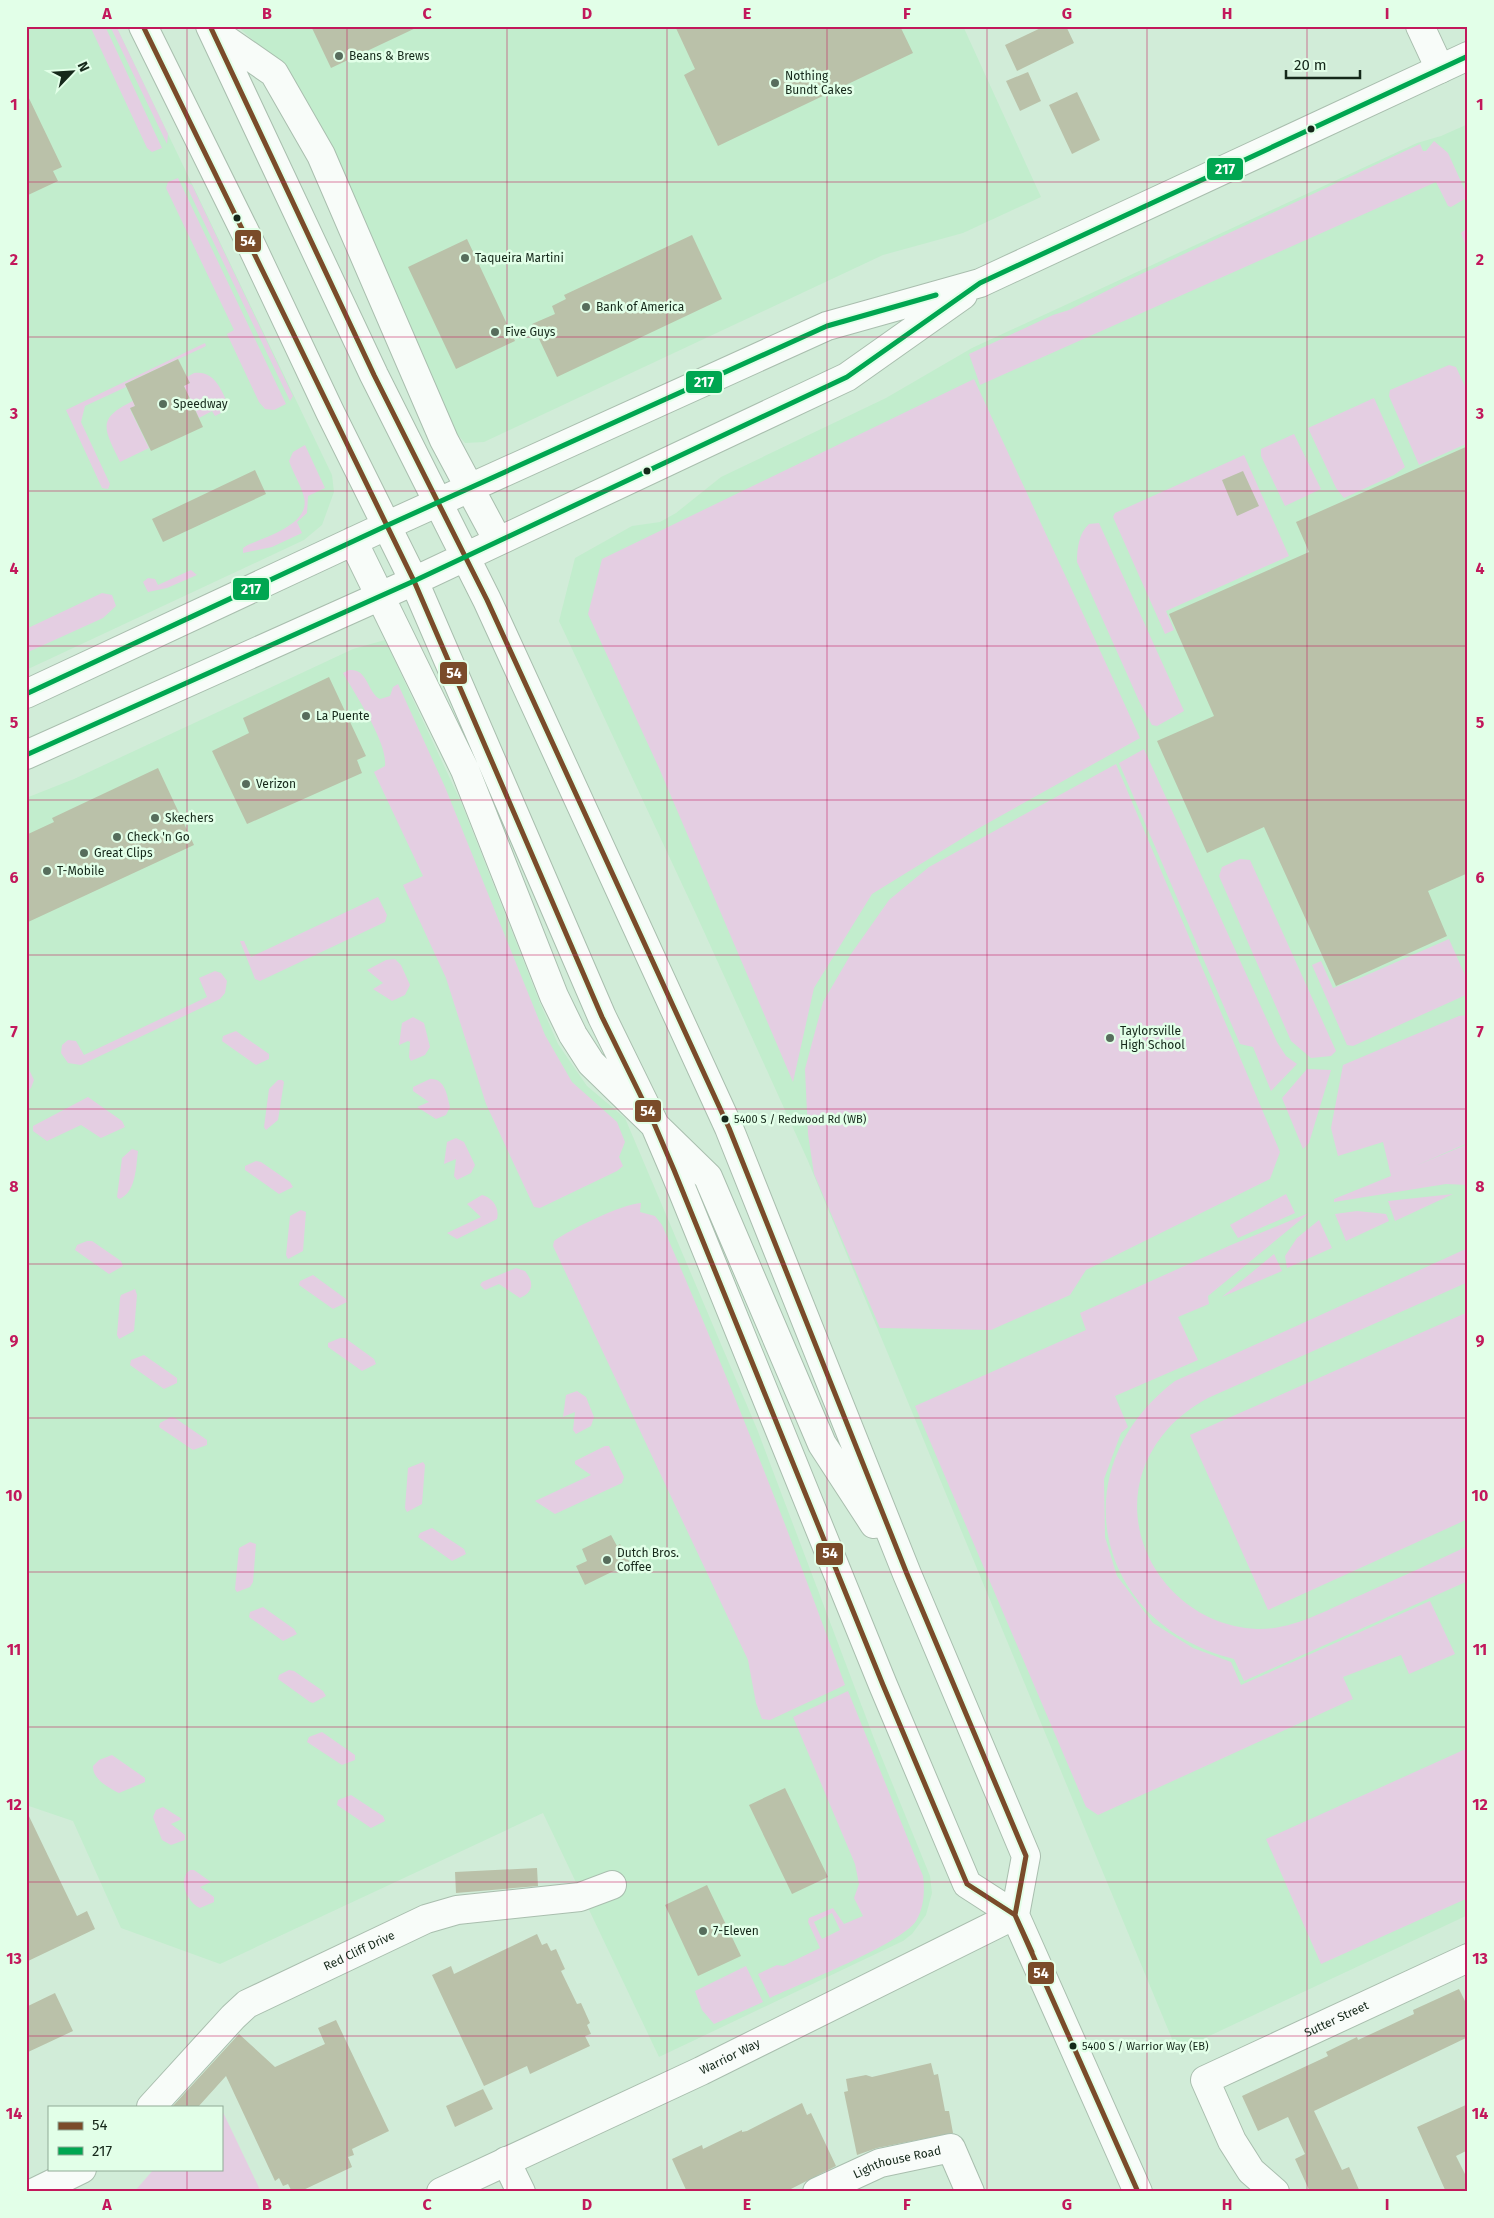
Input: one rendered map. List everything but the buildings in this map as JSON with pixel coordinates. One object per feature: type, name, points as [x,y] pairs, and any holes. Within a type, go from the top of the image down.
[{"type":"main road","points":[[143,26],[414,581],[602,1017],[653,1121],[715,1265],[883,1685],[967,1884],[1015,1915],[1138,2192]]},
{"type":"main road","points":[[1420,26],[1440,69]]},
{"type":"main road","points":[[210,27],[274,73],[321,155],[444,440],[498,541]]},
{"type":"main road","points":[[210,27],[374,375],[487,600],[729,1128],[907,1574],[1026,1856],[1015,1915]]},
{"type":"main road","points":[[26,694],[353,541],[827,326],[980,283],[1468,56]]},
{"type":"main road","points":[[26,755],[414,581],[847,377],[980,283]]},
{"type":"main road","points":[[353,541],[465,770],[554,996],[573,1035],[591,1063],[653,1121],[708,1177],[822,1444],[907,1574]]},
{"type":"main road","name":"Red Cliff Drive","points":[[152,2106],[232,2017],[248,2004],[380,1939],[426,1919],[457,1910],[580,1898],[612,1885]]},
{"type":"main road","name":"Warrior Way","points":[[441,2192],[484,2183],[506,2161],[701,2071],[1015,1915]]},
{"type":"main road","name":"Sutter Street","points":[[1275,2192],[1251,2171],[1232,2141],[1205,2080],[1468,1958]]},
{"type":"main road","name":"Lighthouse Road","points":[[828,2190],[894,2159],[951,2148],[970,2192]]},
{"type":"main road","points":[[506,2161],[521,2192]]},
{"type":"main road","points":[[34,2192],[80,2170]]},
{"type":"shaded area","points":[[26,26],[116,26],[332,475],[334,492],[322,525],[304,540],[26,670]]},
{"type":"shaded area","points":[[90,26],[105,26],[162,148],[152,152],[147,148]]},
{"type":"shaded area","points":[[110,26],[116,26],[168,134],[167,144]]},
{"type":"shaded area","points":[[237,26],[963,26],[1041,197],[963,233],[883,255],[484,442],[465,443],[452,428],[311,108],[295,81],[279,63]]},
{"type":"shaded area","name":"Taylorsville High School","points":[[1468,124],[1468,1915],[1177,2051],[808,1161],[696,914],[559,621],[575,558],[632,526],[660,522],[676,513],[721,477],[886,398],[972,348],[1417,143],[1441,136]]},
{"type":"shaded area","points":[[1434,141],[1448,153],[1468,197],[1451,207],[1448,206],[1436,182],[980,385],[969,354],[1053,315],[1069,310],[1124,282],[1420,144],[1423,151],[1426,151]]},
{"type":"shaded area","points":[[178,178],[286,404],[274,410],[265,409],[259,402],[227,334],[234,330],[166,188],[168,182]]},
{"type":"shaded area","points":[[184,181],[192,185],[293,396],[290,401]]},
{"type":"shaded area","points":[[1468,227],[1468,252],[1461,233]]},
{"type":"shaded area","points":[[205,343],[206,346],[125,384],[126,387],[85,406],[81,422],[110,484],[108,489],[102,488],[66,410]]},
{"type":"shaded area","points":[[1449,365],[1456,367],[1468,393],[1468,443],[1419,465],[1389,396],[1390,390]]},
{"type":"shaded area","points":[[194,373],[207,374],[216,382],[228,404],[225,406],[227,410],[215,416],[212,411],[199,418],[184,386],[187,377]]},
{"type":"shaded area","points":[[974,379],[1140,738],[979,828],[872,894],[814,988],[793,1082],[659,768],[588,614],[602,559]]},
{"type":"shaded area","points":[[1374,398],[1405,467],[1394,475],[1344,498],[1336,488],[1308,428]]},
{"type":"shaded area","points":[[133,401],[135,406],[130,409],[149,448],[120,462],[110,442],[107,426],[108,420],[121,407]]},
{"type":"shaded area","points":[[1294,434],[1321,489],[1285,506],[1261,456],[1261,449]]},
{"type":"shaded area","points":[[305,445],[325,488],[308,496],[307,513],[297,522],[302,533],[272,547],[243,553],[243,548],[246,546],[284,529],[300,515],[304,507],[304,497],[289,461],[293,452]]},
{"type":"shaded area","points":[[1244,455],[1289,556],[1166,611],[1174,630],[1165,634],[1113,517],[1115,513]]},
{"type":"shaded area","points":[[1099,523],[1184,711],[1157,726],[1152,725],[1139,701],[1077,562],[1078,546],[1083,532],[1089,524]]},
{"type":"shaded area","points":[[191,570],[197,575],[167,588],[148,592],[143,582],[148,578],[155,579],[158,585]]},
{"type":"shaded area","points":[[102,593],[112,595],[116,606],[103,618],[26,653],[26,629]]},
{"type":"shaded area","points":[[385,640],[461,802],[558,1044],[587,1086],[625,1118],[757,1429],[875,1741],[930,1876],[932,1893],[926,1915],[912,1934],[903,1941],[659,2057],[543,1813],[220,1964],[121,1928],[73,1821],[26,1805],[26,798],[74,779],[353,649]]},
{"type":"shaded area","points":[[355,670],[364,676],[372,691],[380,699],[390,696],[393,687],[398,684],[445,787],[545,1035],[572,1082],[617,1122],[625,1142],[619,1157],[623,1166],[617,1171],[540,1208],[534,1207],[486,1104],[446,978],[403,885],[423,876],[374,772],[385,766],[385,756],[370,719],[343,673]]},
{"type":"shaded area","points":[[1144,749],[1277,1042],[1286,1056],[1297,1064],[1271,1091],[1253,1047],[1240,1044],[1119,763]]},
{"type":"shaded area","points":[[1116,764],[1280,1152],[1270,1179],[1086,1270],[1070,1295],[991,1330],[880,1328],[814,1174],[808,1134],[805,1069],[823,1002],[851,954],[889,900],[929,867]]},
{"type":"shaded area","points":[[1240,859],[1250,860],[1336,1051],[1331,1056],[1311,1058],[1291,1041],[1219,876],[1222,867]]},
{"type":"shaded area","points":[[378,897],[387,915],[385,922],[260,981],[255,979],[240,941],[244,941],[251,957]]},
{"type":"shaded area","points":[[1449,939],[1468,982],[1468,994],[1353,1046],[1347,1045],[1312,965],[1321,961],[1333,988]]},
{"type":"shaded area","points":[[395,959],[401,965],[410,985],[405,995],[392,1001],[373,989],[383,983],[367,970],[386,960]]},
{"type":"shaded area","points":[[215,971],[221,973],[227,981],[225,993],[220,999],[81,1065],[68,1063],[61,1053],[62,1045],[68,1040],[76,1041],[84,1055],[207,997],[199,978]]},
{"type":"shaded area","points":[[1468,1015],[1468,1143],[1415,1166],[1468,1144],[1468,1185],[1446,1184],[1334,1202],[1334,1199],[1391,1176],[1383,1142],[1338,1156],[1331,1128],[1343,1065],[1459,1016]]},
{"type":"shaded area","points":[[413,1017],[424,1023],[430,1047],[425,1055],[411,1061],[409,1057],[410,1042],[399,1045],[402,1023]]},
{"type":"shaded area","points":[[236,1031],[269,1054],[269,1059],[256,1065],[222,1041],[223,1036]]},
{"type":"shaded area","points":[[26,1063],[34,1080],[31,1088],[26,1092]]},
{"type":"shaded area","points":[[1307,1069],[1331,1070],[1309,1143],[1303,1149],[1282,1098]]},
{"type":"shaded area","points":[[430,1079],[435,1079],[442,1084],[450,1107],[446,1115],[436,1119],[417,1107],[429,1102],[413,1091],[413,1087]]},
{"type":"shaded area","points":[[278,1080],[284,1082],[278,1120],[266,1130],[264,1127],[269,1089]]},
{"type":"shaded area","points":[[88,1097],[122,1121],[125,1127],[101,1138],[81,1125],[47,1141],[33,1131],[33,1126]]},
{"type":"shaded area","points":[[456,1138],[464,1142],[475,1165],[471,1173],[457,1180],[454,1176],[456,1159],[444,1164],[447,1142]]},
{"type":"shaded area","points":[[132,1149],[138,1151],[136,1172],[129,1191],[119,1199],[117,1197],[122,1158]]},
{"type":"shaded area","points":[[256,1161],[261,1162],[290,1182],[293,1187],[279,1194],[245,1170],[245,1166]]},
{"type":"shaded area","points":[[1286,1194],[1295,1213],[1238,1238],[1230,1225]]},
{"type":"shaded area","points":[[1453,1194],[1395,1221],[1388,1201]]},
{"type":"shaded area","points":[[482,1195],[489,1198],[496,1207],[497,1219],[457,1239],[447,1233],[481,1217],[467,1204]]},
{"type":"shaded area","points":[[641,1203],[640,1212],[655,1216],[662,1225],[687,1282],[757,1454],[845,1685],[770,1720],[762,1719],[756,1703],[748,1660],[553,1246],[554,1241],[584,1224],[610,1212]]},
{"type":"shaded area","points":[[301,1210],[306,1212],[303,1251],[288,1259],[286,1255],[290,1216]]},
{"type":"shaded area","points":[[1357,1211],[1386,1214],[1389,1221],[1346,1241],[1335,1214]]},
{"type":"shaded area","points":[[1309,1213],[1208,1296],[1209,1304],[1178,1317],[1198,1360],[1115,1396],[1128,1427],[1121,1433],[1104,1479],[1105,1537],[1117,1576],[1153,1623],[1193,1648],[1231,1662],[1241,1685],[1430,1601],[1455,1654],[1409,1674],[1401,1655],[1343,1677],[1353,1699],[1098,1815],[1086,1807],[915,1406],[1086,1330],[1080,1313],[1231,1245]]},
{"type":"shaded area","points":[[1319,1220],[1332,1248],[1287,1268],[1285,1256],[1297,1238]]},
{"type":"shaded area","points":[[92,1241],[121,1261],[123,1266],[109,1274],[75,1250],[77,1245]]},
{"type":"shaded area","points":[[1468,1248],[1468,1282],[1208,1398],[1172,1424],[1162,1436],[1144,1467],[1137,1499],[1140,1531],[1151,1561],[1169,1587],[1193,1608],[1223,1623],[1257,1629],[1284,1626],[1297,1622],[1468,1546],[1468,1581],[1244,1681],[1234,1659],[1187,1641],[1150,1613],[1123,1579],[1109,1540],[1106,1498],[1116,1456],[1139,1416],[1175,1381]]},
{"type":"shaded area","points":[[1274,1254],[1282,1271],[1222,1297]]},
{"type":"shaded area","points":[[516,1268],[525,1271],[530,1279],[530,1290],[525,1296],[520,1298],[499,1284],[485,1290],[480,1285],[482,1282]]},
{"type":"shaded area","points":[[313,1275],[346,1299],[347,1302],[333,1309],[299,1285],[300,1281]]},
{"type":"shaded area","points":[[135,1289],[137,1295],[134,1331],[119,1339],[117,1335],[120,1298],[121,1295]]},
{"type":"shaded area","points":[[1468,1312],[1468,1519],[1268,1610],[1190,1435]]},
{"type":"shaded area","points":[[345,1338],[374,1359],[376,1364],[362,1371],[328,1347],[328,1343]]},
{"type":"shaded area","points":[[144,1355],[177,1378],[177,1383],[164,1389],[130,1365],[131,1360]]},
{"type":"shaded area","points":[[577,1391],[586,1397],[594,1417],[591,1426],[576,1434],[573,1430],[575,1412],[563,1417],[566,1395]]},
{"type":"shaded area","points":[[171,1417],[207,1440],[207,1445],[193,1450],[159,1427],[160,1423]]},
{"type":"shaded area","points":[[605,1446],[609,1446],[624,1477],[622,1483],[555,1514],[535,1501],[591,1475],[575,1464],[575,1461]]},
{"type":"shaded area","points":[[423,1462],[425,1465],[422,1504],[407,1512],[405,1508],[408,1468]]},
{"type":"shaded area","points":[[432,1528],[464,1549],[466,1554],[452,1561],[418,1537],[420,1533]]},
{"type":"shaded area","points":[[250,1542],[256,1544],[253,1582],[250,1587],[237,1592],[235,1589],[239,1548]]},
{"type":"shaded area","points":[[263,1607],[294,1629],[297,1634],[283,1641],[249,1617],[250,1612]]},
{"type":"shaded area","points":[[289,1670],[294,1671],[323,1691],[326,1696],[313,1703],[310,1702],[278,1679],[279,1675]]},
{"type":"shaded area","points":[[848,1691],[923,1876],[924,1893],[919,1916],[916,1921],[891,1941],[825,1974],[770,1998],[758,1974],[777,1965],[783,1966],[820,1948],[808,1922],[809,1918],[833,1908],[844,1924],[863,1916],[854,1898],[859,1884],[855,1864],[793,1717]],"holes":[[[832,1913],[840,1930],[822,1939],[814,1922]]]},
{"type":"shaded area","points":[[322,1732],[355,1755],[355,1760],[342,1765],[307,1742],[309,1737]]},
{"type":"shaded area","points":[[1468,1748],[1468,1898],[1321,1964],[1266,1839]]},
{"type":"shaded area","points":[[112,1755],[145,1778],[145,1782],[119,1793],[98,1779],[93,1771],[93,1766],[99,1760]]},
{"type":"shaded area","points":[[351,1795],[383,1816],[385,1821],[371,1828],[337,1805],[338,1800]]},
{"type":"shaded area","points":[[163,1807],[182,1819],[171,1824],[185,1835],[185,1840],[171,1845],[162,1840],[153,1817],[156,1810]]},
{"type":"shaded area","points":[[190,1870],[194,1870],[211,1882],[200,1887],[214,1897],[214,1902],[200,1908],[191,1901],[184,1885],[186,1874]]},
{"type":"shaded area","points":[[746,1966],[763,2002],[714,2024],[702,2010],[695,1991]]},
{"type":"shaded area","points":[[222,2110],[261,2192],[134,2192],[153,2170],[222,2170]]},
{"type":"transit line","name":"54","points":[[143,26],[414,581],[602,1017],[653,1121],[674,1170],[883,1685],[967,1884],[1015,1915],[1138,2192]]},
{"type":"transit line","name":"54","points":[[210,26],[374,375],[487,600],[729,1128],[907,1574],[1026,1856],[1015,1915],[1032,1952]]},
{"type":"transit line","name":"217","points":[[26,755],[414,581],[847,377],[980,283],[1468,56]]},
{"type":"transit line","name":"217","points":[[26,694],[388,525],[827,326],[936,295]]},
{"type":"place","name":"Beans & Brews","points":[[339,56]]},
{"type":"place","name":"Nothing Bundt Cakes","points":[[775,83]]},
{"type":"place","name":"Taqueira Martini","points":[[465,258]]},
{"type":"place","name":"Bank of America","points":[[586,307]]},
{"type":"place","name":"Five Guys","points":[[495,332]]},
{"type":"place","name":"Speedway","points":[[163,404]]},
{"type":"place","name":"La Puente","points":[[306,716]]},
{"type":"place","name":"Verizon","points":[[246,784]]},
{"type":"place","name":"Skechers","points":[[155,818]]},
{"type":"place","name":"Check 'n Go","points":[[117,837]]},
{"type":"place","name":"Great Clips","points":[[84,853]]},
{"type":"place","name":"T-Mobile","points":[[47,871]]},
{"type":"place","name":"Taylorsville High School","points":[[1110,1038]]},
{"type":"place","name":"5400 S / Redwood Rd (WB)","points":[[725,1119]]},
{"type":"place","name":"Dutch Bros. Coffee","points":[[607,1560]]},
{"type":"place","name":"7-Eleven","points":[[703,1931]]},
{"type":"place","name":"5400 S / Warrior Way (EB)","points":[[1073,2046]]}]
